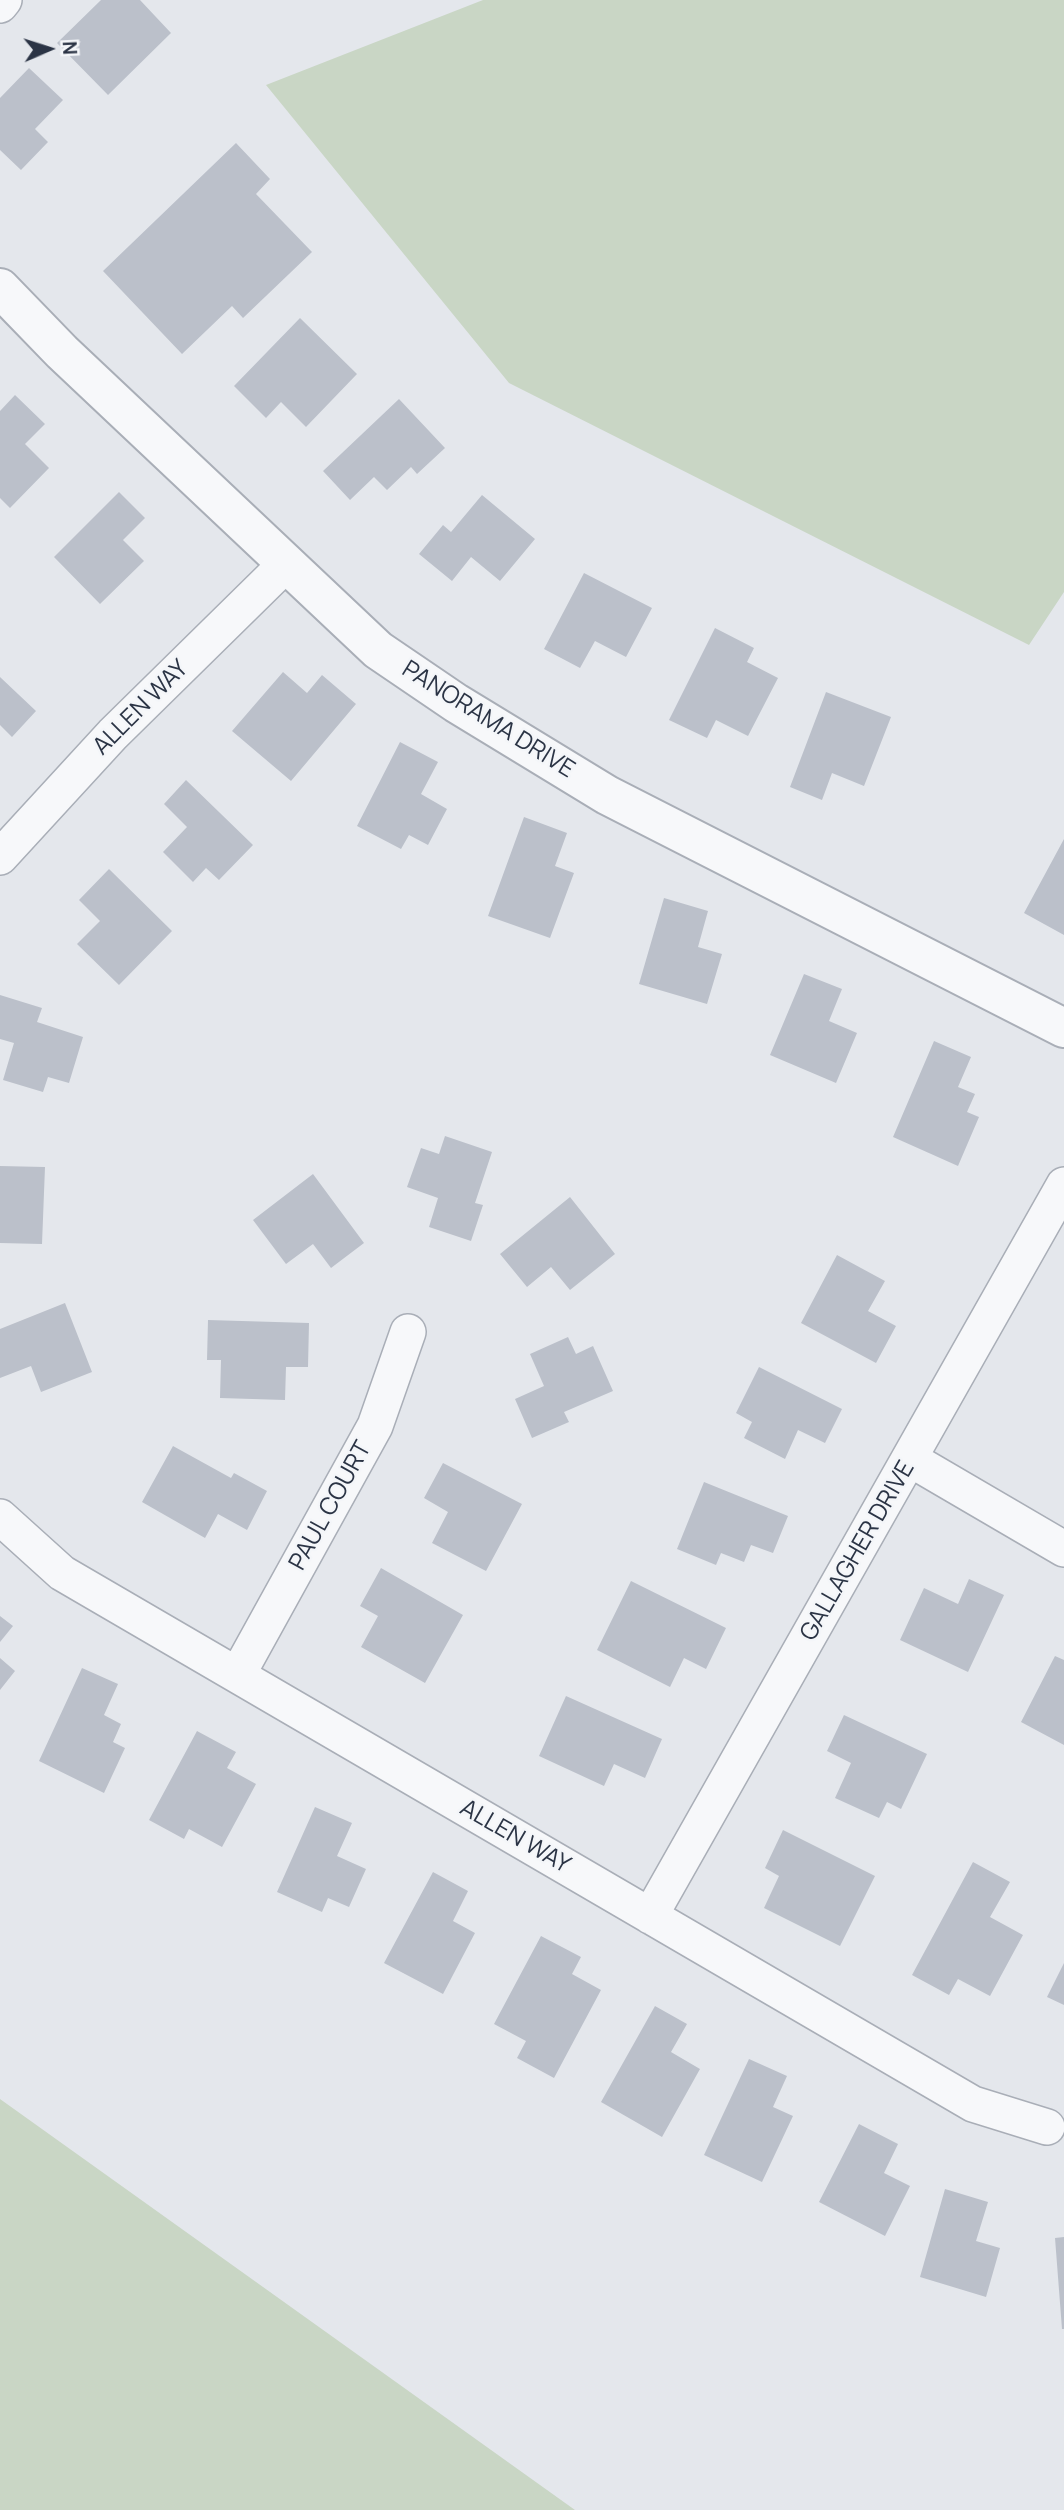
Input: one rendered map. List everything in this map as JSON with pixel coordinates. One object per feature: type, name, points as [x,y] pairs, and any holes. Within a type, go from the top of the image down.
[{"type":"street","points":[[0,5],[4,0]]},
{"type":"street","name":"PANORAMA DRIVE","points":[[0,288],[62,352],[378,650],[456,703],[607,795],[1064,1028]]},
{"type":"street","name":"ALLEN WAY","points":[[0,857],[113,734],[287,563]]},
{"type":"street","name":"GALLAGHER DRIVE","points":[[650,1916],[1064,1185]]},
{"type":"street","name":"PAUL COURT","points":[[238,1674],[375,1426],[408,1332]]},
{"type":"street","points":[[910,1459],[1064,1549]]},
{"type":"street","name":"ALLEN WAY","points":[[0,1517],[62,1573],[650,1916],[973,2104],[1047,2127]]},
{"type":"green space","points":[[483,0],[1064,0],[1064,592],[1029,645],[509,383],[266,85]]},
{"type":"green space","points":[[0,2099],[575,2510],[0,2510]]},
{"type":"building","points":[[101,0],[140,0],[171,33],[108,95],[57,43]]},
{"type":"building","points":[[29,68],[63,100],[35,129],[48,142],[21,170],[0,150],[0,98]]},
{"type":"building","points":[[236,143],[270,179],[256,194],[312,252],[243,318],[232,306],[182,354],[103,271]]},
{"type":"building","points":[[300,318],[357,374],[306,427],[281,402],[266,418],[234,386]]},
{"type":"building","points":[[15,395],[45,424],[25,444],[49,468],[10,508],[0,498],[0,411]]},
{"type":"building","points":[[399,399],[445,448],[417,474],[411,467],[387,490],[374,477],[350,500],[323,471]]},
{"type":"building","points":[[119,492],[145,518],[123,540],[144,561],[100,604],[54,557]]},
{"type":"building","points":[[482,495],[535,539],[500,581],[471,557],[452,581],[419,554],[443,525],[451,532]]},
{"type":"building","points":[[584,573],[652,608],[626,657],[595,641],[580,668],[544,649]]},
{"type":"building","points":[[715,628],[754,648],[747,662],[778,678],[748,736],[716,720],[707,738],[669,720]]},
{"type":"building","points":[[283,672],[307,693],[322,675],[356,704],[291,781],[232,731]]},
{"type":"building","points":[[0,677],[36,711],[12,737],[0,725]]},
{"type":"building","points":[[826,692],[891,717],[864,786],[832,773],[822,800],[790,787]]},
{"type":"building","points":[[400,742],[438,762],[421,794],[447,809],[428,845],[409,835],[401,849],[357,826]]},
{"type":"building","points":[[186,780],[253,845],[219,880],[206,868],[193,882],[163,852],[187,827],[164,804]]},
{"type":"building","points":[[524,817],[567,833],[555,866],[574,873],[550,938],[488,916]]},
{"type":"building","points":[[1064,839],[1064,935],[1024,913]]},
{"type":"building","points":[[109,869],[172,931],[119,985],[77,944],[100,921],[79,900]]},
{"type":"building","points":[[664,898],[708,911],[698,947],[722,954],[707,1004],[639,984]]},
{"type":"building","points":[[804,974],[842,989],[829,1021],[857,1033],[836,1083],[770,1055]]},
{"type":"building","points":[[0,995],[42,1008],[37,1022],[83,1037],[69,1083],[48,1077],[43,1092],[3,1080],[14,1043],[0,1039]]},
{"type":"building","points":[[934,1041],[971,1057],[958,1087],[975,1094],[967,1112],[979,1117],[958,1166],[893,1137]]},
{"type":"building","points":[[445,1136],[492,1152],[475,1203],[483,1205],[471,1241],[429,1227],[438,1198],[407,1187],[421,1148],[439,1154]]},
{"type":"building","points":[[0,1166],[45,1167],[42,1244],[0,1243]]},
{"type":"building","points":[[313,1174],[364,1243],[331,1268],[313,1244],[286,1264],[253,1220]]},
{"type":"building","points":[[570,1197],[615,1254],[570,1290],[551,1267],[527,1287],[500,1254]]},
{"type":"building","points":[[837,1255],[885,1281],[868,1311],[896,1326],[876,1363],[801,1323]]},
{"type":"building","points":[[65,1303],[92,1372],[41,1392],[31,1366],[0,1378],[0,1329]]},
{"type":"building","points":[[208,1320],[309,1323],[308,1367],[286,1367],[285,1400],[220,1398],[221,1360],[207,1360]]},
{"type":"building","points":[[568,1337],[576,1354],[593,1346],[613,1391],[564,1412],[569,1422],[532,1438],[515,1399],[544,1386],[530,1354]]},
{"type":"building","points":[[759,1367],[842,1409],[825,1443],[798,1430],[785,1459],[744,1438],[752,1422],[736,1413]]},
{"type":"building","points":[[173,1446],[231,1478],[234,1473],[267,1491],[247,1530],[218,1514],[205,1538],[142,1502]]},
{"type":"building","points":[[443,1463],[522,1504],[486,1571],[432,1543],[448,1512],[424,1498]]},
{"type":"building","points":[[704,1482],[788,1516],[773,1553],[751,1545],[744,1562],[721,1553],[716,1565],[677,1549]]},
{"type":"building","points":[[381,1568],[463,1615],[425,1683],[361,1647],[378,1616],[360,1606]]},
{"type":"building","points":[[969,1579],[1004,1595],[968,1672],[900,1640],[924,1588],[958,1604]]},
{"type":"building","points":[[631,1581],[726,1628],[706,1669],[684,1658],[670,1687],[597,1650]]},
{"type":"building","points":[[0,1616],[13,1626],[0,1642]]},
{"type":"building","points":[[1055,1656],[1064,1660],[1064,1745],[1021,1722]]},
{"type":"building","points":[[0,1658],[15,1671],[0,1690]]},
{"type":"building","points":[[82,1668],[118,1684],[104,1715],[121,1724],[113,1742],[125,1748],[104,1793],[39,1761]]},
{"type":"building","points":[[566,1696],[662,1739],[645,1778],[614,1764],[604,1786],[539,1756]]},
{"type":"building","points":[[844,1715],[927,1754],[901,1809],[887,1802],[879,1818],[835,1798],[851,1763],[827,1751]]},
{"type":"building","points":[[197,1731],[236,1752],[227,1768],[256,1784],[222,1847],[189,1829],[184,1839],[149,1820]]},
{"type":"building","points":[[315,1807],[352,1823],[337,1856],[366,1869],[349,1907],[328,1898],[322,1912],[277,1892]]},
{"type":"building","points":[[783,1830],[875,1876],[840,1946],[764,1908],[779,1876],[765,1868]]},
{"type":"building","points":[[973,1862],[1010,1882],[990,1917],[1023,1935],[990,1996],[958,1979],[949,1995],[912,1975]]},
{"type":"building","points":[[433,1872],[468,1891],[453,1921],[475,1933],[443,1994],[384,1963]]},
{"type":"building","points":[[541,1936],[581,1957],[572,1974],[601,1990],[554,2078],[517,2058],[526,2041],[494,2024]]},
{"type":"building","points":[[1064,1963],[1064,2005],[1047,1997]]},
{"type":"building","points":[[655,2006],[687,2024],[671,2052],[700,2069],[662,2137],[601,2102]]},
{"type":"building","points":[[749,2059],[787,2076],[773,2107],[793,2116],[762,2182],[704,2155]]},
{"type":"building","points":[[859,2124],[898,2144],[884,2173],[910,2186],[885,2236],[819,2202]]},
{"type":"building","points":[[945,2189],[988,2202],[976,2241],[1000,2248],[986,2297],[920,2277]]},
{"type":"building","points":[[1064,2237],[1064,2329],[1062,2329],[1055,2238]]}]
